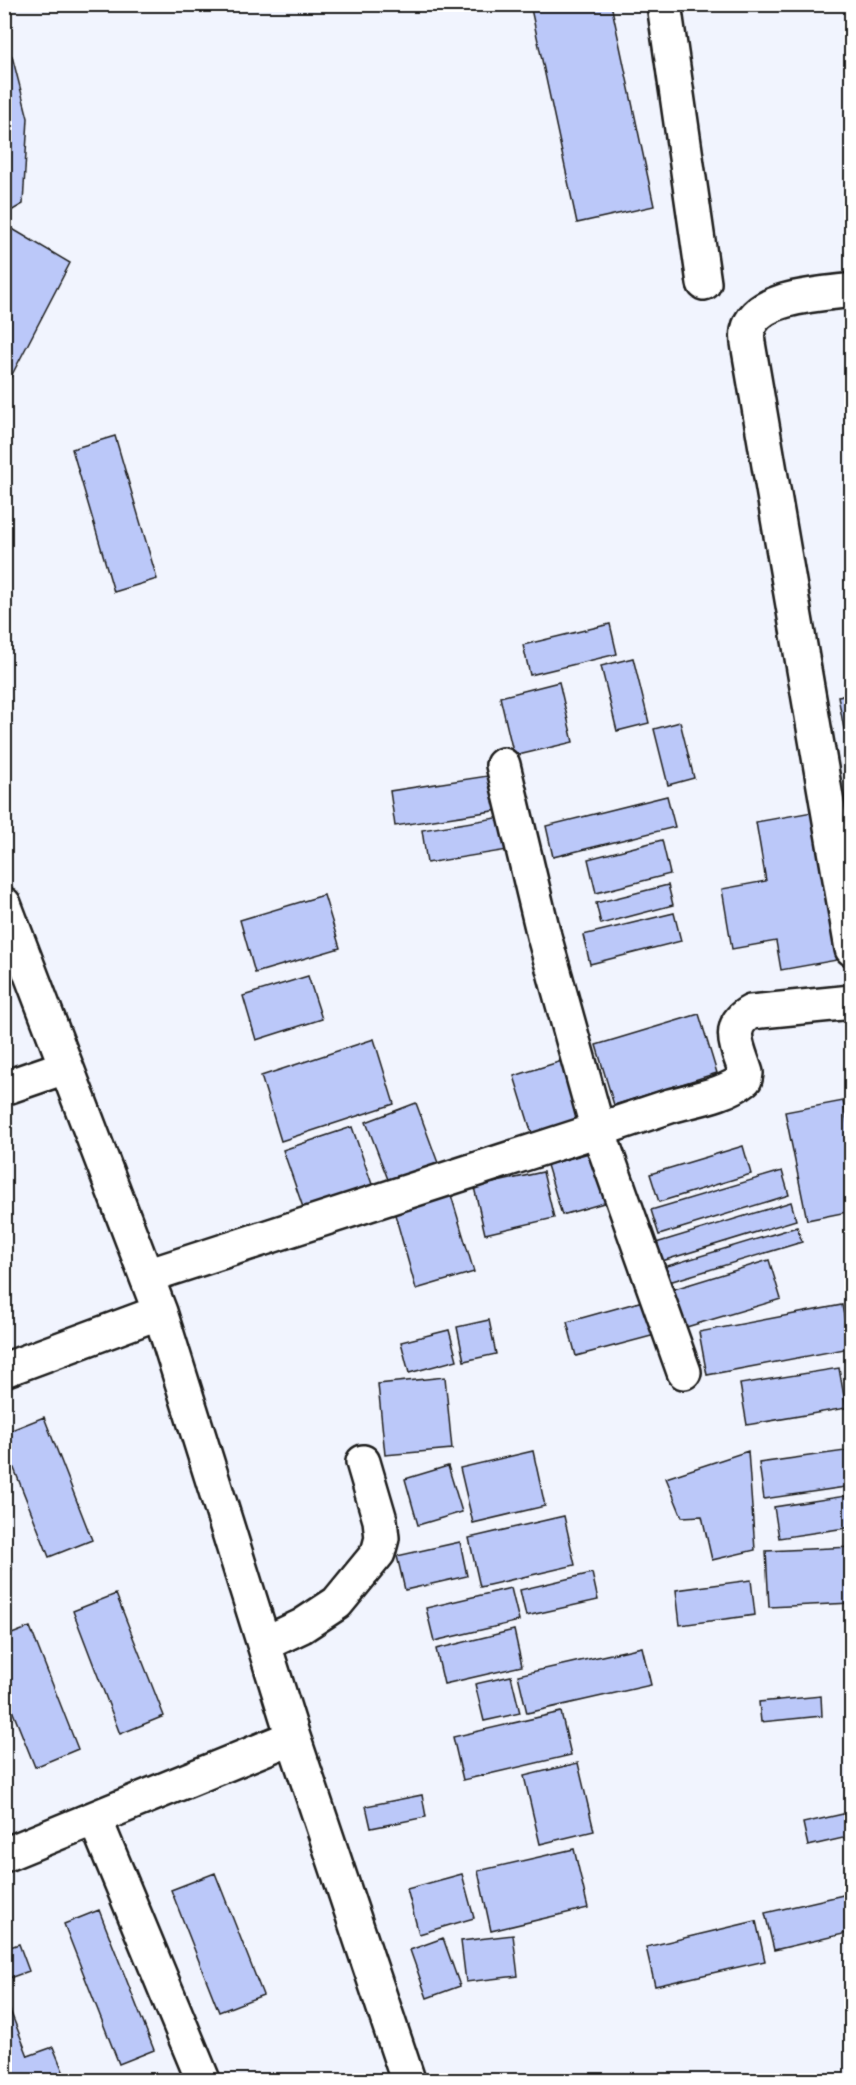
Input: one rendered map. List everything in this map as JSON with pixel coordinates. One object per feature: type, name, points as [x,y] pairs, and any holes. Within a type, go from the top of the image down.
[{"type":"street","points":[[664,4],[704,284]]},
{"type":"street","points":[[852,290],[786,300],[768,306],[756,315],[748,330],[749,350],[852,949]]},
{"type":"street","points":[[503,765],[544,936],[598,1130],[684,1372]]},
{"type":"street","points":[[6,911],[160,1312],[293,1737],[408,2080]]},
{"type":"street","points":[[147,1276],[640,1115],[723,1091],[745,1079],[746,1073],[735,1034],[735,1026],[744,1016],[751,1012],[852,1002]]},
{"type":"street","points":[[4,1088],[65,1067]]},
{"type":"street","points":[[4,1370],[160,1312]]},
{"type":"street","points":[[264,1644],[302,1626],[337,1603],[378,1553],[382,1538],[380,1520],[363,1462]]},
{"type":"street","points":[[8,1844],[95,1819],[293,1737]]},
{"type":"street","points":[[95,1819],[203,2080]]},
{"type":"building","points":[[530,4],[611,4],[654,206],[577,223]]},
{"type":"building","points":[[4,46],[12,56],[28,118],[23,204],[9,212],[4,220]]},
{"type":"building","points":[[4,224],[70,263],[4,390]]},
{"type":"building","points":[[852,336],[852,386],[845,337]]},
{"type":"building","points":[[115,436],[157,579],[114,592],[72,449]]},
{"type":"building","points":[[610,624],[617,654],[530,675],[523,645]]},
{"type":"building","points":[[633,658],[649,723],[617,731],[601,666]]},
{"type":"building","points":[[559,682],[573,742],[514,756],[500,697]]},
{"type":"building","points":[[852,694],[852,774],[838,696]]},
{"type":"building","points":[[680,722],[694,778],[668,785],[654,729]]},
{"type":"building","points":[[494,775],[499,810],[395,826],[390,791]]},
{"type":"building","points":[[667,796],[675,827],[553,857],[546,826]]},
{"type":"building","points":[[812,812],[837,960],[781,970],[776,941],[732,949],[722,889],[766,881],[756,822]]},
{"type":"building","points":[[502,817],[508,850],[427,863],[422,830]]},
{"type":"building","points":[[662,840],[670,874],[596,893],[588,859]]},
{"type":"building","points":[[668,885],[673,905],[601,924],[596,903]]},
{"type":"building","points":[[324,895],[340,948],[255,973],[240,920]]},
{"type":"building","points":[[674,913],[681,941],[590,964],[583,935]]},
{"type":"building","points":[[308,976],[322,1019],[256,1040],[243,996]]},
{"type":"building","points":[[699,1014],[717,1073],[614,1105],[596,1045]]},
{"type":"building","points":[[374,1039],[394,1104],[281,1141],[261,1076]]},
{"type":"building","points":[[565,1060],[584,1121],[533,1137],[514,1076]]},
{"type":"building","points":[[843,1101],[852,1145],[852,1211],[807,1220],[785,1112]]},
{"type":"building","points":[[416,1103],[438,1163],[389,1182],[366,1122]]},
{"type":"building","points":[[352,1127],[374,1190],[305,1213],[283,1150]]},
{"type":"building","points":[[743,1146],[751,1174],[659,1202],[650,1174]]},
{"type":"building","points":[[596,1151],[611,1201],[562,1215],[547,1165]]},
{"type":"building","points":[[782,1171],[789,1195],[659,1235],[651,1210]]},
{"type":"building","points":[[543,1172],[554,1218],[485,1234],[474,1187]]},
{"type":"building","points":[[451,1195],[474,1272],[416,1289],[394,1211]]},
{"type":"building","points":[[791,1202],[796,1220],[662,1261],[656,1243]]},
{"type":"building","points":[[797,1227],[802,1242],[669,1282],[664,1267]]},
{"type":"building","points":[[769,1260],[781,1299],[683,1328],[671,1290]]},
{"type":"building","points":[[650,1299],[659,1334],[576,1356],[567,1322]]},
{"type":"building","points":[[842,1305],[850,1348],[707,1375],[699,1332]]},
{"type":"building","points":[[489,1320],[496,1354],[464,1361],[457,1327]]},
{"type":"building","points":[[449,1330],[457,1360],[409,1373],[401,1342]]},
{"type":"building","points":[[839,1368],[846,1408],[747,1425],[740,1384]]},
{"type":"building","points":[[445,1377],[452,1449],[385,1455],[378,1384]]},
{"type":"building","points":[[44,1417],[92,1540],[49,1557],[4,1443],[4,1433]]},
{"type":"building","points":[[852,1450],[852,1486],[764,1499],[759,1463]]},
{"type":"building","points":[[533,1451],[545,1506],[473,1523],[460,1468]]},
{"type":"building","points":[[748,1451],[755,1550],[712,1560],[702,1516],[682,1517],[666,1478]]},
{"type":"building","points":[[448,1466],[462,1512],[418,1525],[405,1479]]},
{"type":"building","points":[[852,1495],[852,1527],[779,1538],[774,1507]]},
{"type":"building","points":[[564,1516],[575,1565],[480,1587],[469,1538]]},
{"type":"building","points":[[460,1542],[467,1576],[405,1590],[397,1556]]},
{"type":"building","points":[[852,1547],[852,1603],[769,1607],[766,1551]]},
{"type":"building","points":[[4,1551],[12,1569],[4,1572]]},
{"type":"building","points":[[592,1573],[598,1600],[526,1616],[520,1590]]},
{"type":"building","points":[[751,1580],[755,1615],[680,1625],[676,1590]]},
{"type":"building","points":[[511,1588],[519,1621],[434,1641],[426,1608]]},
{"type":"building","points":[[116,1594],[164,1716],[120,1734],[73,1611]]},
{"type":"building","points":[[30,1627],[78,1749],[35,1767],[4,1690],[4,1637]]},
{"type":"building","points":[[514,1630],[522,1666],[444,1684],[436,1649]]},
{"type":"building","points":[[642,1647],[651,1685],[527,1713],[518,1675]]},
{"type":"building","points":[[511,1676],[520,1713],[484,1721],[475,1684]]},
{"type":"building","points":[[821,1696],[822,1716],[761,1722],[759,1702]]},
{"type":"building","points":[[561,1712],[571,1755],[463,1780],[453,1737]]},
{"type":"building","points":[[578,1763],[594,1831],[540,1844],[524,1776]]},
{"type":"building","points":[[422,1795],[426,1817],[371,1828],[366,1806]]},
{"type":"building","points":[[852,1812],[852,1836],[808,1846],[803,1823]]},
{"type":"building","points":[[574,1849],[588,1908],[491,1931],[478,1871]]},
{"type":"building","points":[[215,1873],[263,1995],[219,2012],[171,1890]]},
{"type":"building","points":[[462,1874],[474,1918],[419,1934],[407,1889]]},
{"type":"building","points":[[852,1893],[852,1932],[774,1950],[765,1913]]},
{"type":"building","points":[[99,1910],[154,2050],[119,2064],[64,1924]]},
{"type":"building","points":[[756,1921],[765,1961],[655,1986],[646,1947]]},
{"type":"building","points":[[513,1935],[518,1976],[466,1982],[461,1941]]},
{"type":"building","points":[[443,1938],[460,1986],[427,1998],[410,1950]]},
{"type":"building","points":[[19,1944],[29,1971],[4,1980],[4,1949]]},
{"type":"building","points":[[4,1995],[28,2056],[53,2047],[65,2076],[54,2080],[4,2080]]}]
